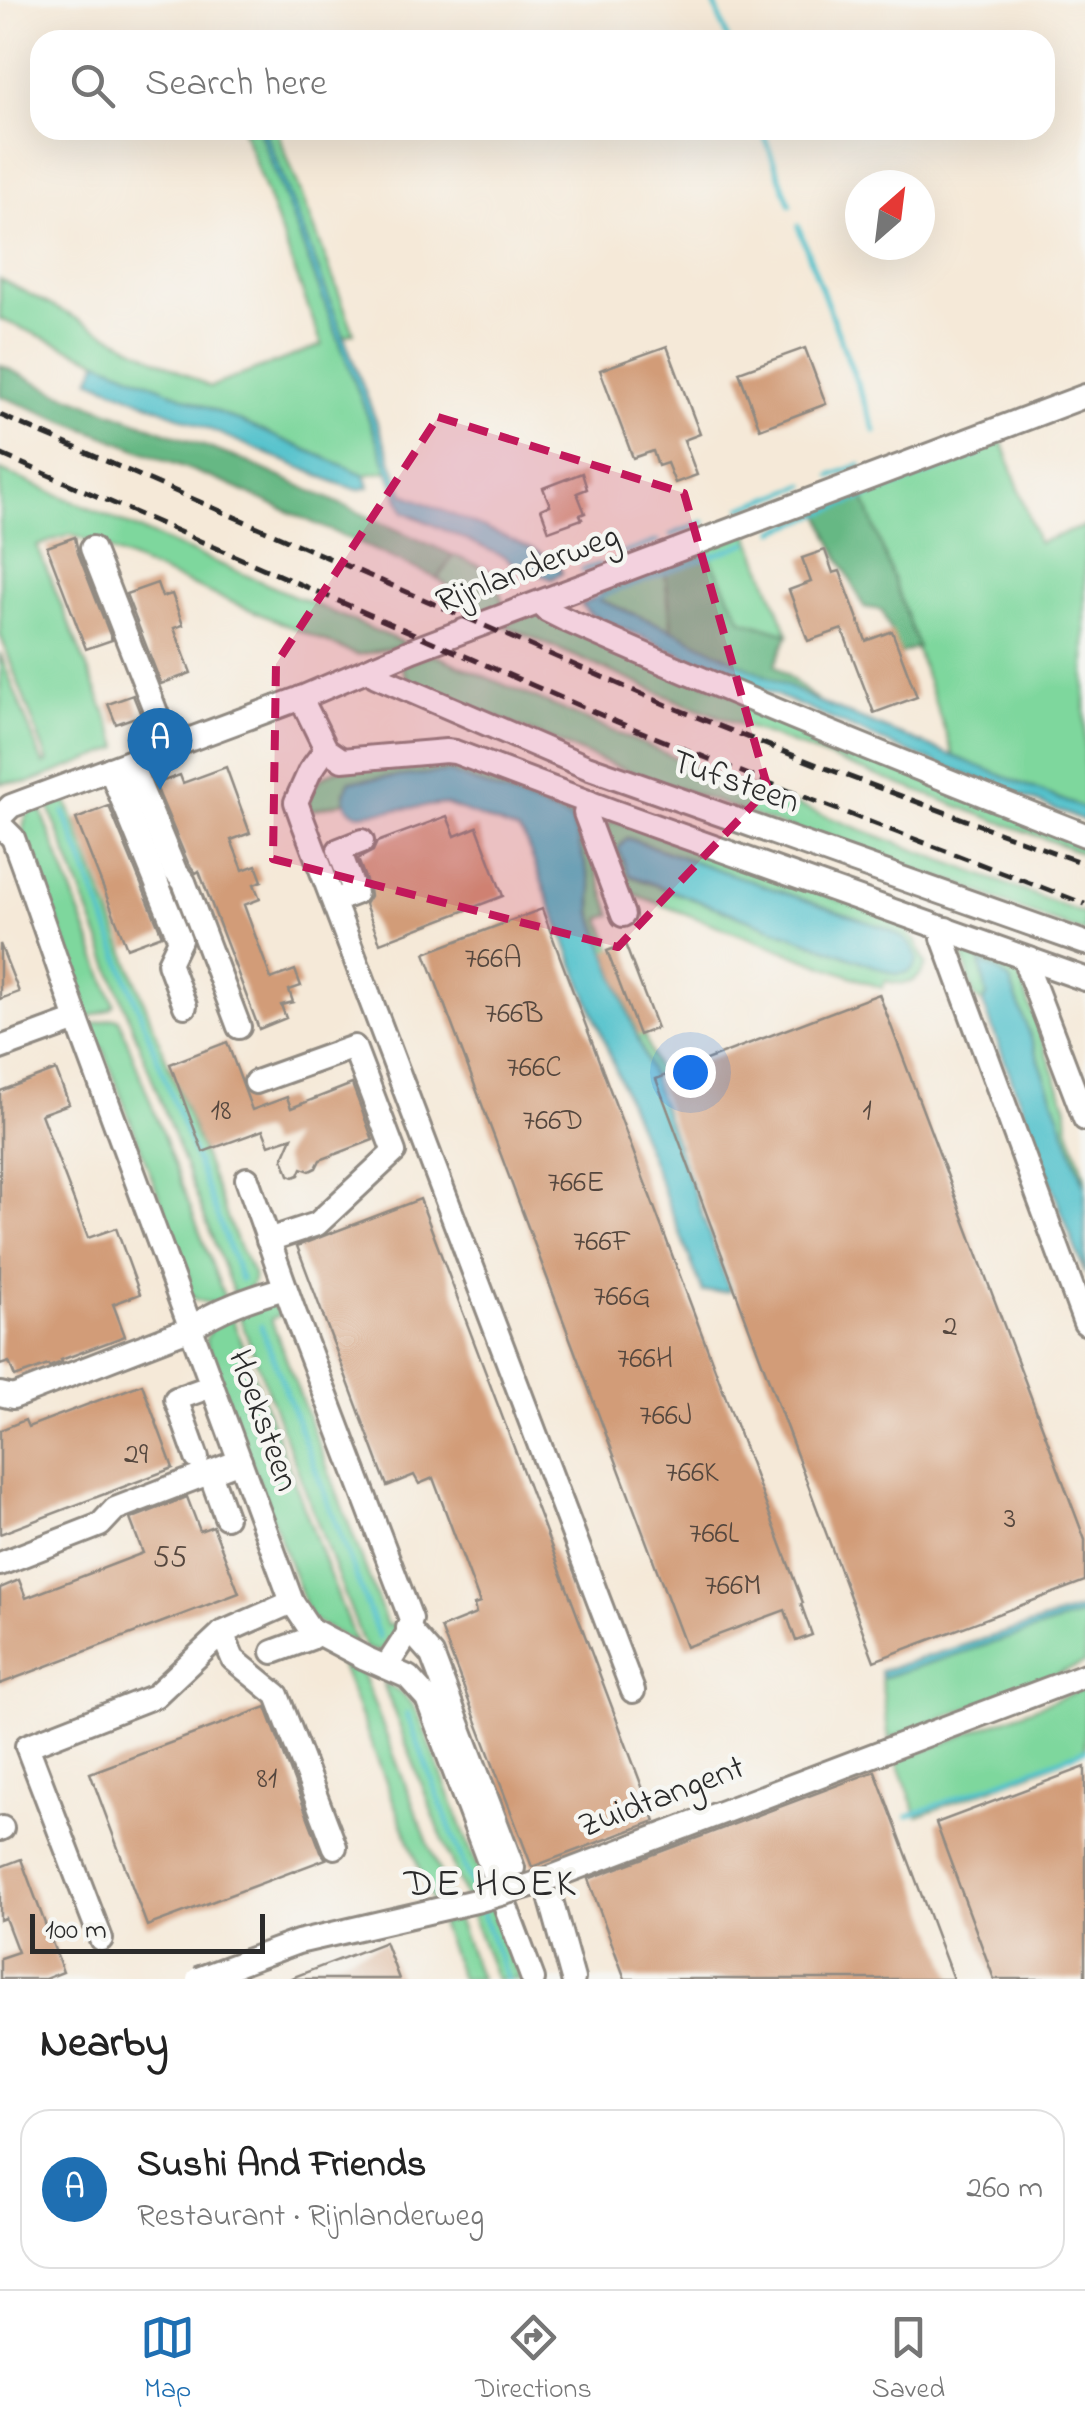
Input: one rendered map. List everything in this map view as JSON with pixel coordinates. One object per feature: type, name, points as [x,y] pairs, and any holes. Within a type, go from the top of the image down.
[{"type":"street","name":"Rijnlanderweg","points":[[0,817],[11,806],[1085,396]]},
{"type":"street","points":[[92,548],[159,720],[179,743]]},
{"type":"street","points":[[540,603],[556,615],[674,668],[1085,835]]},
{"type":"street","name":"Tufsteen","points":[[376,666],[376,676],[587,768],[1085,943]]},
{"type":"street","points":[[301,698],[326,749],[310,771],[296,802],[634,1691]]},
{"type":"street","name":"Tufsteen","points":[[326,749],[342,760],[455,752],[1085,980]]},
{"type":"street","points":[[120,766],[180,940],[169,964],[185,1006]]},
{"type":"street","points":[[120,766],[184,882],[239,1027]]},
{"type":"street","points":[[588,802],[584,813],[622,914]]},
{"type":"street","name":"Hoeksteen","points":[[0,825],[12,838],[292,1602],[310,1629],[408,1677],[428,1698],[533,1979]]},
{"type":"street","points":[[334,901],[355,893],[339,850],[362,841]]},
{"type":"street","points":[[946,929],[943,938],[1085,1324]]},
{"type":"street","points":[[1030,959],[1027,967],[1085,1119]]},
{"type":"street","points":[[0,1048],[76,1020]]},
{"type":"street","points":[[256,1082],[354,1047],[394,1152],[317,1224],[268,1240]]},
{"type":"street","points":[[247,1179],[411,1619],[386,1667]]},
{"type":"street","points":[[0,1394],[13,1396],[191,1328],[215,1312],[285,1288]]},
{"type":"street","points":[[212,1386],[176,1399],[226,1517]]},
{"type":"street","points":[[0,1564],[100,1525],[115,1509],[203,1465],[240,1461]]},
{"type":"street","points":[[102,1939],[27,1746],[156,1696],[222,1633],[292,1602]]},
{"type":"street","points":[[408,1628],[432,1655],[514,1868]]},
{"type":"street","points":[[222,1633],[234,1659],[277,1695],[335,1847]]},
{"type":"street","points":[[273,1652],[310,1638]]},
{"type":"street","name":"Zuidtangent","points":[[198,1979],[298,1942],[531,1885],[1085,1675]]},
{"type":"street","points":[[551,1900],[573,1979]]},
{"type":"highlighted area","points":[[438,417],[684,493],[768,789],[618,947],[273,859],[276,664]]},
{"type":"green space","points":[[247,140],[263,140],[389,471],[365,475],[0,319],[0,279],[210,387],[322,345]]},
{"type":"green space","points":[[269,140],[281,140],[354,333],[343,337]]},
{"type":"green space","points":[[0,365],[57,392],[247,462],[453,555],[438,579],[227,484],[0,396]]},
{"type":"green space","points":[[1001,438],[1038,543],[1085,526],[1085,809],[954,757],[861,491]]},
{"type":"green space","points":[[0,470],[409,645],[357,655],[71,534],[37,546],[120,748],[28,783],[0,784],[0,653],[43,764],[48,762],[0,634]]},
{"type":"green space","points":[[861,490],[918,647],[900,654],[882,610],[864,607],[818,507]]},
{"type":"green space","points":[[748,532],[788,634],[742,620],[705,548]]},
{"type":"green space","points":[[705,548],[742,620],[788,634],[775,665],[819,702],[672,630],[664,563]]},
{"type":"green space","points":[[453,555],[493,572],[505,610],[490,616],[438,579]]},
{"type":"green space","points":[[664,563],[672,630],[595,598],[612,582]]},
{"type":"green space","points":[[535,612],[1085,840],[1085,854],[683,703],[503,625]]},
{"type":"green space","points":[[432,654],[706,771],[1085,914],[1085,933],[957,883],[879,860],[615,766],[408,682],[401,665]]},
{"type":"green space","points":[[442,759],[571,804],[612,915],[601,919],[658,1073],[652,1076],[592,912],[592,887],[570,819],[344,791],[345,802],[308,811],[315,784],[339,769]]},
{"type":"green space","points":[[64,794],[235,1238],[253,1274],[251,1286],[235,1297],[46,799]]},
{"type":"green space","points":[[39,804],[114,1004],[84,1019],[68,973],[74,969],[25,837],[24,823]]},
{"type":"green space","points":[[613,820],[911,925],[908,933],[926,965],[915,980],[886,981],[882,988],[623,890],[601,829]],"holes":[[[628,838],[887,929],[904,939],[896,974],[630,876],[618,849]]]},
{"type":"green space","points":[[966,947],[1014,962],[1067,1108],[1085,1186],[1010,981],[983,1003],[974,997],[962,953]]},
{"type":"green space","points":[[119,1019],[225,1299],[216,1303],[189,1296],[183,1280],[189,1276],[103,1048],[95,1049],[87,1026]]},
{"type":"green space","points":[[267,1303],[280,1315],[271,1319],[387,1625],[397,1623],[392,1639],[379,1652],[365,1648],[237,1310]]},
{"type":"green space","points":[[231,1315],[356,1644],[310,1618],[205,1340],[215,1322]]},
{"type":"green space","points":[[1085,1614],[1085,1663],[889,1739],[881,1678]]},
{"type":"green space","points":[[340,1663],[362,1673],[449,1897],[432,1901]]},
{"type":"green space","points":[[383,1683],[403,1695],[418,1713],[520,1979],[496,1979]]},
{"type":"green space","points":[[1085,1688],[1085,1750],[918,1816],[897,1761]]},
{"type":"green space","points":[[457,1919],[480,1979],[461,1979],[440,1923]]},
{"type":"water","points":[[263,140],[269,140],[404,494],[531,548],[557,562],[562,573],[552,579],[516,566],[505,557],[404,512]]},
{"type":"water","points":[[99,361],[365,475],[369,487],[358,490],[337,483],[90,379]]},
{"type":"water","points":[[595,598],[672,630],[819,702],[1085,809],[1085,821],[896,747],[600,619],[581,605]]},
{"type":"water","points":[[449,772],[571,819],[592,887],[592,913],[730,1291],[703,1292],[525,839],[518,831],[445,804],[359,814],[349,809],[345,801],[350,781]]},
{"type":"water","points":[[627,838],[888,929],[910,945],[916,956],[915,966],[896,974],[629,875],[618,849]]},
{"type":"water","points":[[980,962],[1010,981],[1085,1186],[1085,1274],[983,1003],[987,996]]},
{"type":"water","points":[[1085,1608],[1085,1614],[881,1678],[880,1671]]},
{"type":"building","points":[[667,346],[700,434],[684,440],[697,475],[675,483],[667,463],[658,466],[653,451],[633,458],[600,370]]},
{"type":"building","points":[[805,348],[826,404],[760,429],[739,372]]},
{"type":"building","points":[[582,473],[587,489],[577,493],[585,513],[580,515],[582,519],[549,531],[541,509],[550,505],[543,488]]},
{"type":"building","points":[[75,537],[112,640],[86,649],[47,547]]},
{"type":"building","points":[[825,550],[833,573],[840,571],[866,641],[892,631],[917,697],[874,713],[842,629],[808,641],[789,590],[811,582],[802,558]]},
{"type":"building","points":[[157,583],[162,597],[172,594],[183,625],[174,628],[191,673],[161,684],[126,594]]},
{"type":"building","points":[[133,695],[141,715],[116,724],[108,704]]},
{"type":"building","points":[[226,767],[250,833],[231,840],[243,870],[256,865],[262,881],[254,884],[260,899],[244,905],[271,979],[295,970],[301,986],[289,990],[293,1002],[281,1005],[286,1018],[259,1029],[199,871],[196,873],[188,863],[155,784],[180,775],[183,783]]},
{"type":"building","points":[[109,806],[162,935],[127,948],[76,819]]},
{"type":"building","points":[[447,816],[455,836],[477,827],[503,896],[380,943],[365,904],[369,889],[358,859],[373,851],[377,842]]},
{"type":"building","points":[[542,909],[803,1603],[812,1635],[796,1641],[785,1610],[686,1647],[425,953]]},
{"type":"building","points":[[0,944],[19,992],[0,999]]},
{"type":"building","points":[[625,944],[657,1028],[639,1035],[607,951]]},
{"type":"building","points":[[879,994],[1085,1540],[1085,1581],[874,1661],[656,1079]]},
{"type":"building","points":[[227,1042],[252,1110],[287,1097],[291,1108],[352,1084],[373,1140],[320,1160],[310,1171],[302,1168],[294,1177],[289,1175],[283,1158],[292,1137],[269,1145],[263,1130],[203,1152],[170,1064]]},
{"type":"building","points":[[56,1070],[69,1104],[41,1114],[88,1238],[116,1228],[140,1294],[113,1304],[125,1336],[15,1377],[9,1362],[0,1365],[0,1091]]},
{"type":"building","points":[[420,1199],[655,1821],[532,1867],[441,1628],[476,1614],[474,1605],[480,1603],[433,1478],[419,1484],[414,1475],[387,1486],[297,1246]]},
{"type":"building","points":[[142,1384],[173,1468],[0,1534],[0,1430],[25,1420],[28,1427]]},
{"type":"building","points":[[187,1497],[200,1531],[213,1526],[239,1593],[0,1684],[0,1588],[19,1580],[26,1598],[143,1553],[130,1519]]},
{"type":"building","points":[[266,1707],[326,1859],[147,1926],[90,1773]]},
{"type":"building","points":[[1085,1767],[1085,1979],[994,1979],[936,1823]]},
{"type":"building","points":[[875,1771],[953,1979],[625,1979],[588,1879]]},
{"type":"building","points":[[21,1859],[63,1972],[45,1979],[0,1979],[0,1958],[18,1952],[5,1918],[0,1920],[0,1867]]},
{"type":"building","points":[[385,1942],[399,1979],[291,1979],[291,1978]]},
{"type":"waterway","points":[[713,0],[724,30]]},
{"type":"waterway","points":[[766,140],[790,205]]},
{"type":"waterway","points":[[798,226],[875,431]]},
{"type":"waterway","points":[[775,531],[980,454]]},
{"type":"waterway","points":[[831,476],[860,465]]},
{"type":"waterway","points":[[742,508],[805,485]]},
{"type":"waterway","points":[[671,535],[704,522]]},
{"type":"waterway","points":[[621,554],[658,541]]},
{"type":"waterway","points":[[596,598],[747,543]]},
{"type":"waterway","points":[[583,570],[599,565]]},
{"type":"waterway","points":[[64,812],[241,1279]]},
{"type":"waterway","points":[[261,1326],[379,1637]]},
{"type":"waterway","points":[[407,1714],[474,1892]]},
{"type":"waterway","points":[[908,1816],[1085,1750]]},
{"type":"waterway","points":[[480,1907],[507,1979]]},
{"type":"railway","points":[[0,415],[669,706],[1085,864]]},
{"type":"railway","points":[[0,454],[617,722],[1085,904]]},
{"type":"place","name":"Sushi And Friends","points":[[160,790]]},
{"type":"district","name":"DE HOEK","points":[[491,1885]]}]
